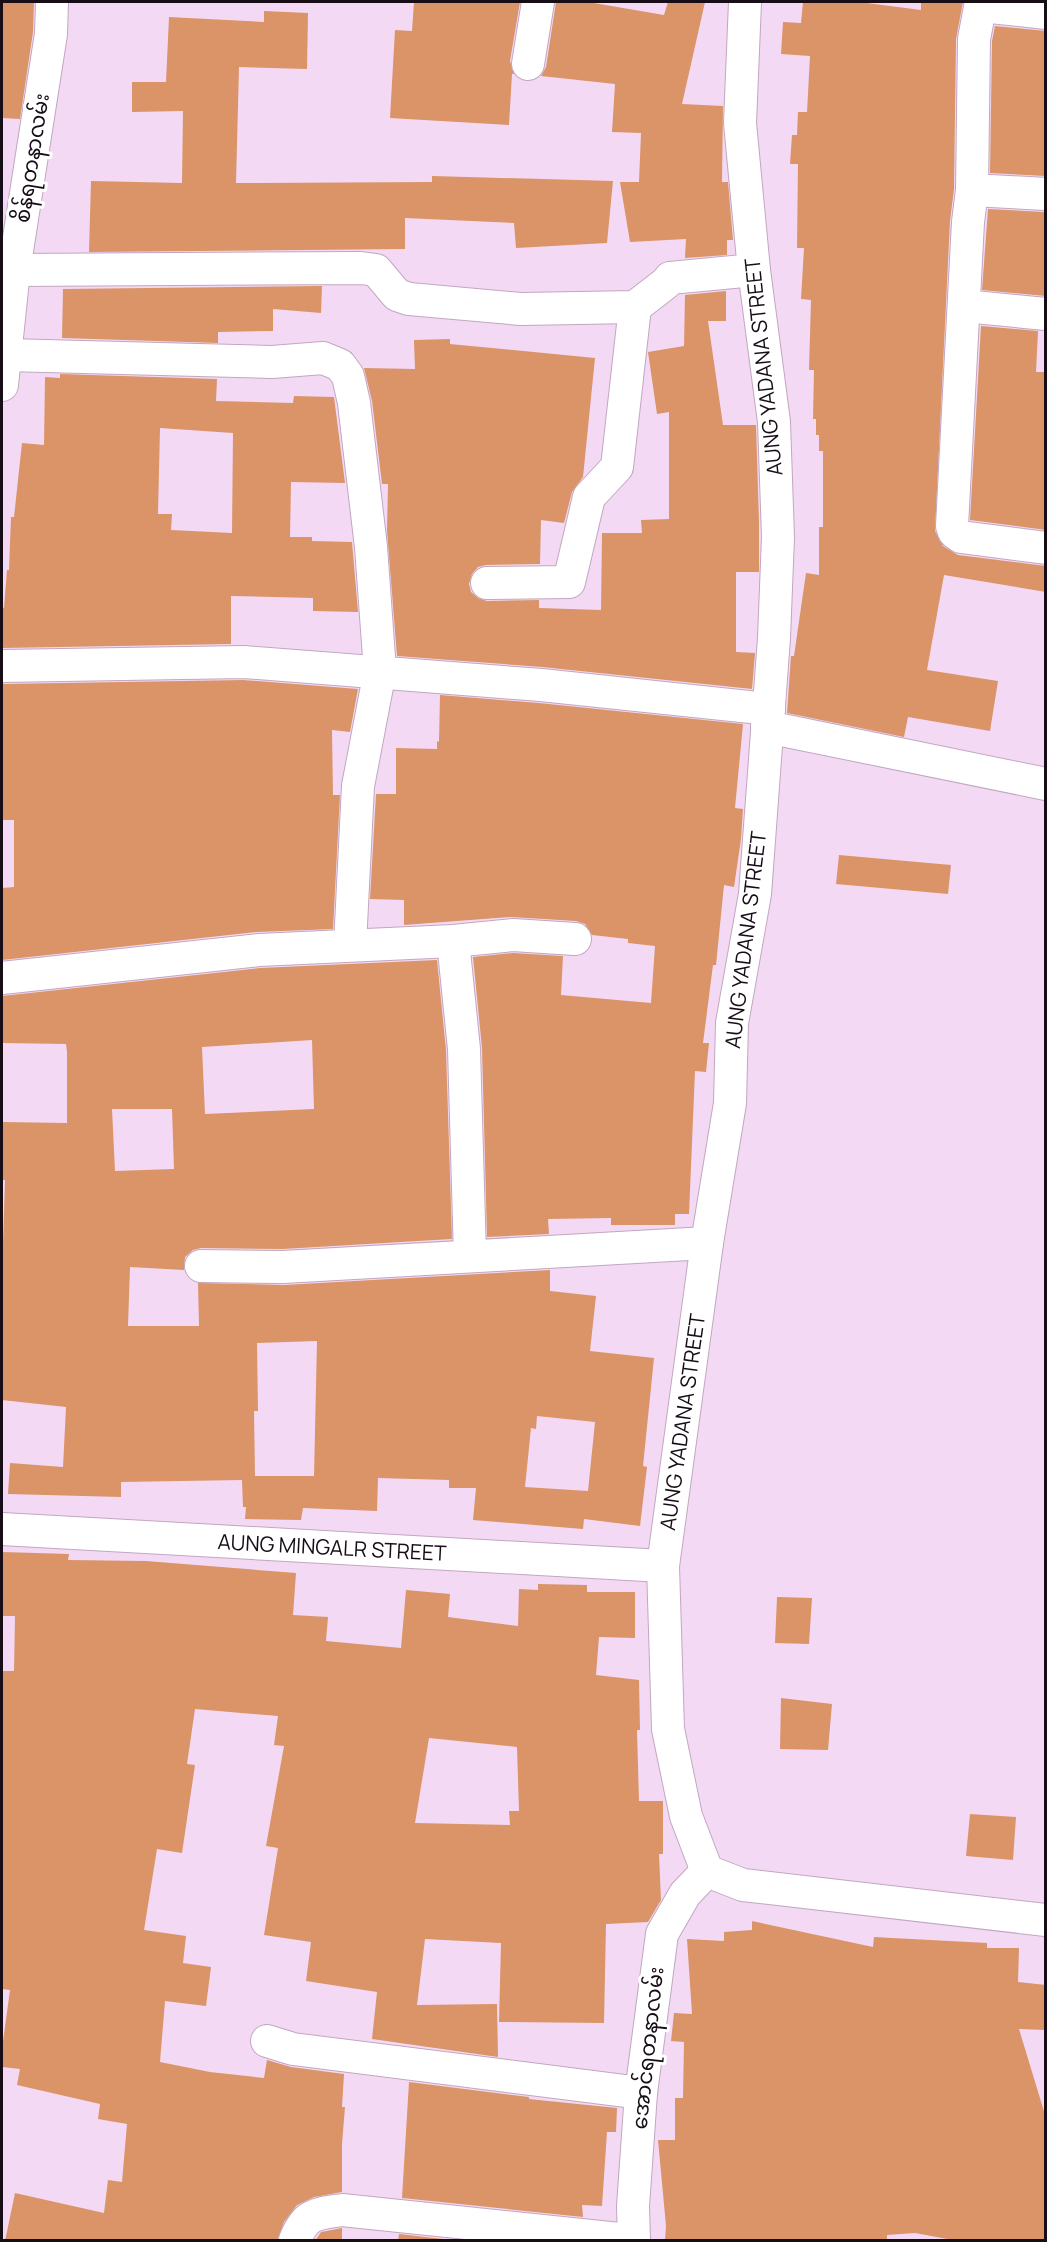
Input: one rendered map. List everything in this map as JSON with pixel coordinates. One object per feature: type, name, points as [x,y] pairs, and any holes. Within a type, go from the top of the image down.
[{"type":"street","name":"စိန်ရတနာလမ်း","points":[[2,385],[14,270],[15,183],[51,34],[52,2]]},
{"type":"street","points":[[528,64],[538,2]]},
{"type":"street","name":"AUNG YADANA STREET","points":[[706,1871],[686,1816],[668,1729],[663,1566],[707,1243],[730,1103],[732,1023],[755,894],[774,638],[778,537],[774,422],[754,270],[740,123],[745,2]]},
{"type":"street","points":[[1046,13],[981,4],[974,39],[972,190],[968,222],[952,526],[954,532],[961,537],[1046,548]]},
{"type":"street","points":[[972,190],[1046,194]]},
{"type":"street","points":[[14,270],[361,268],[376,270],[397,295],[409,299],[520,309],[635,307],[670,278],[754,270]]},
{"type":"street","points":[[964,306],[1046,314]]},
{"type":"street","points":[[487,583],[569,582],[589,497],[617,467],[635,307]]},
{"type":"street","points":[[6,355],[272,362],[323,358],[340,365],[348,376],[354,403],[371,547],[380,671],[358,786],[350,945]]},
{"type":"street","points":[[2,666],[244,662],[541,685],[768,718],[1046,784]]},
{"type":"street","points":[[2,978],[259,950],[453,941],[513,935],[575,939]]},
{"type":"street","points":[[453,941],[464,1049],[470,1256]]},
{"type":"street","points":[[201,1266],[283,1267],[707,1243]]},
{"type":"street","name":"AUNG MINGALR STREET","points":[[2,1529],[663,1566]]},
{"type":"street","points":[[706,1871],[743,1885],[1046,1920]]},
{"type":"street","name":"အောင်ရတနာလမ်း","points":[[634,2241],[633,2206],[641,2093],[662,1934],[686,1894],[706,1871]]},
{"type":"street","points":[[267,2041],[293,2049],[641,2093]]},
{"type":"street","points":[[295,2241],[301,2226],[313,2214],[342,2210],[629,2241]]},
{"type":"building","points":[[2,2],[34,2],[33,32],[20,119],[2,118]]},
{"type":"building","points":[[414,2],[520,2],[510,61],[514,74],[512,74],[509,125],[390,118],[395,30],[412,31]]},
{"type":"building","points":[[556,2],[588,2],[664,15],[668,2],[705,2],[682,104],[723,106],[722,182],[728,182],[733,240],[727,240],[727,255],[685,258],[686,239],[630,242],[620,182],[639,182],[641,133],[612,132],[615,84],[541,76],[546,67]]},
{"type":"building","points":[[803,2],[859,2],[921,10],[921,2],[963,2],[956,39],[954,189],[950,221],[935,531],[943,546],[958,555],[1046,566],[1046,592],[944,575],[927,670],[998,681],[990,731],[908,717],[904,737],[787,713],[791,656],[794,656],[806,573],[819,575],[819,527],[823,527],[823,451],[819,451],[816,419],[813,419],[814,370],[809,370],[811,300],[801,299],[804,248],[797,248],[798,164],[790,164],[792,135],[797,135],[798,112],[807,112],[810,56],[781,54],[783,22],[801,23]]},
{"type":"building","points":[[264,11],[308,13],[307,69],[239,67],[236,183],[432,182],[432,176],[613,181],[607,243],[516,248],[514,223],[405,218],[405,249],[89,252],[91,181],[182,183],[183,111],[132,112],[132,82],[166,82],[169,17],[264,22]]},
{"type":"building","points":[[995,26],[1046,31],[1046,176],[990,173],[992,41]]},
{"type":"building","points":[[988,209],[1044,212],[1046,296],[982,290]]},
{"type":"building","points":[[322,286],[321,313],[273,309],[273,331],[218,332],[218,343],[62,338],[63,289]]},
{"type":"building","points":[[726,291],[726,321],[708,321],[723,425],[756,425],[759,572],[736,572],[736,652],[755,653],[752,689],[542,667],[397,656],[387,531],[388,484],[382,484],[372,401],[364,368],[415,369],[414,340],[450,339],[450,344],[595,358],[583,477],[572,492],[564,523],[541,520],[540,564],[478,567],[472,574],[469,584],[471,592],[487,601],[539,600],[539,608],[601,610],[602,533],[642,533],[641,520],[669,519],[669,412],[657,414],[648,352],[684,346],[685,295]]},
{"type":"building","points":[[981,326],[1038,331],[1036,372],[1046,372],[1046,530],[970,520]]},
{"type":"building","points":[[60,374],[217,379],[216,401],[293,403],[294,396],[334,397],[345,483],[291,482],[290,537],[312,537],[312,541],[352,542],[358,612],[313,611],[313,598],[231,596],[231,644],[2,648],[2,607],[4,608],[7,570],[9,570],[11,517],[14,517],[22,443],[44,445],[45,377],[60,378]],"holes":[[[160,428],[233,433],[232,533],[171,530],[172,514],[158,514]]]},
{"type":"building","points":[[243,680],[358,689],[350,732],[332,730],[333,795],[340,795],[333,929],[257,932],[2,960],[2,888],[14,887],[14,820],[2,820],[2,684]]},
{"type":"building","points":[[440,695],[743,724],[735,808],[743,809],[741,839],[734,887],[724,885],[716,965],[713,965],[703,1043],[709,1043],[706,1072],[695,1071],[689,1214],[675,1214],[675,1225],[611,1225],[611,1218],[548,1219],[549,1234],[487,1237],[482,1048],[473,957],[513,953],[563,956],[561,995],[651,1003],[655,946],[628,943],[628,939],[592,935],[585,924],[576,921],[511,917],[404,925],[404,900],[370,899],[376,794],[396,794],[396,748],[437,749]]},
{"type":"building","points":[[839,855],[951,865],[948,894],[836,884]]},
{"type":"building","points":[[437,960],[446,1050],[452,1239],[283,1249],[201,1248],[193,1250],[185,1257],[184,1270],[130,1267],[128,1326],[199,1326],[198,1283],[284,1285],[550,1270],[550,1291],[596,1296],[590,1351],[654,1358],[643,1466],[647,1467],[640,1526],[584,1519],[583,1529],[473,1520],[476,1488],[449,1488],[449,1480],[378,1478],[377,1511],[303,1508],[301,1520],[245,1519],[246,1507],[243,1507],[242,1480],[121,1482],[121,1497],[8,1494],[10,1463],[63,1467],[66,1407],[2,1400],[5,1180],[2,1180],[2,1122],[67,1123],[67,1052],[66,1044],[2,1043],[2,996],[260,968]],"holes":[[[312,1040],[314,1109],[205,1114],[202,1047]],[[112,1109],[172,1109],[174,1169],[115,1171]],[[317,1341],[314,1476],[255,1476],[254,1411],[258,1411],[257,1343]],[[537,1416],[595,1422],[588,1491],[525,1487],[531,1428],[536,1429]]]},
{"type":"building","points":[[2,1552],[69,1554],[68,1560],[146,1561],[296,1573],[293,1615],[328,1617],[326,1641],[401,1648],[406,1590],[450,1594],[448,1617],[518,1626],[519,1589],[538,1590],[538,1584],[587,1585],[587,1592],[635,1592],[635,1638],[599,1637],[596,1675],[639,1680],[640,1730],[637,1730],[639,1801],[663,1801],[663,1854],[659,1854],[661,1900],[648,1922],[606,1924],[604,2023],[499,2022],[501,1943],[425,1939],[417,2005],[497,2004],[498,2057],[372,2039],[377,1992],[306,1981],[311,1942],[264,1935],[278,1848],[266,1846],[284,1746],[274,1745],[278,1716],[195,1709],[187,1764],[195,1765],[182,1853],[157,1849],[144,1930],[186,1936],[183,1963],[211,1967],[206,2006],[165,2001],[160,2062],[210,2072],[264,2078],[267,2060],[291,2067],[344,2074],[342,2192],[314,2197],[297,2205],[284,2222],[277,2241],[5,2241],[15,2193],[104,2213],[108,2180],[122,2182],[127,2124],[98,2119],[100,2104],[17,2085],[20,2069],[2,2067],[2,2049],[10,1990],[2,1989],[2,1671],[14,1671],[15,1616],[2,1616]],"holes":[[[429,1738],[517,1747],[519,1811],[509,1811],[510,1825],[415,1823]]]},
{"type":"building","points":[[777,1597],[812,1598],[809,1644],[775,1643]]},
{"type":"building","points":[[781,1698],[832,1704],[828,1750],[780,1749]]},
{"type":"building","points":[[970,1814],[1016,1817],[1013,1860],[966,1856]]},
{"type":"building","points":[[752,1921],[873,1947],[874,1937],[987,1943],[987,1948],[1019,1948],[1018,1982],[1046,1985],[1046,2030],[1019,2029],[1046,2118],[1046,2241],[958,2241],[915,2233],[887,2235],[887,2241],[665,2241],[666,2226],[658,2140],[675,2140],[675,2098],[683,2098],[684,2042],[671,2041],[674,2013],[692,2014],[687,1939],[724,1941],[724,1932],[752,1930]]},
{"type":"building","points":[[409,2082],[529,2097],[529,2099],[617,2108],[616,2132],[607,2132],[602,2206],[582,2205],[583,2217],[402,2198]]},
{"type":"building","points":[[342,2228],[342,2241],[315,2241],[321,2232]]},
{"type":"building","points":[[399,2234],[461,2241],[398,2241]]}]
